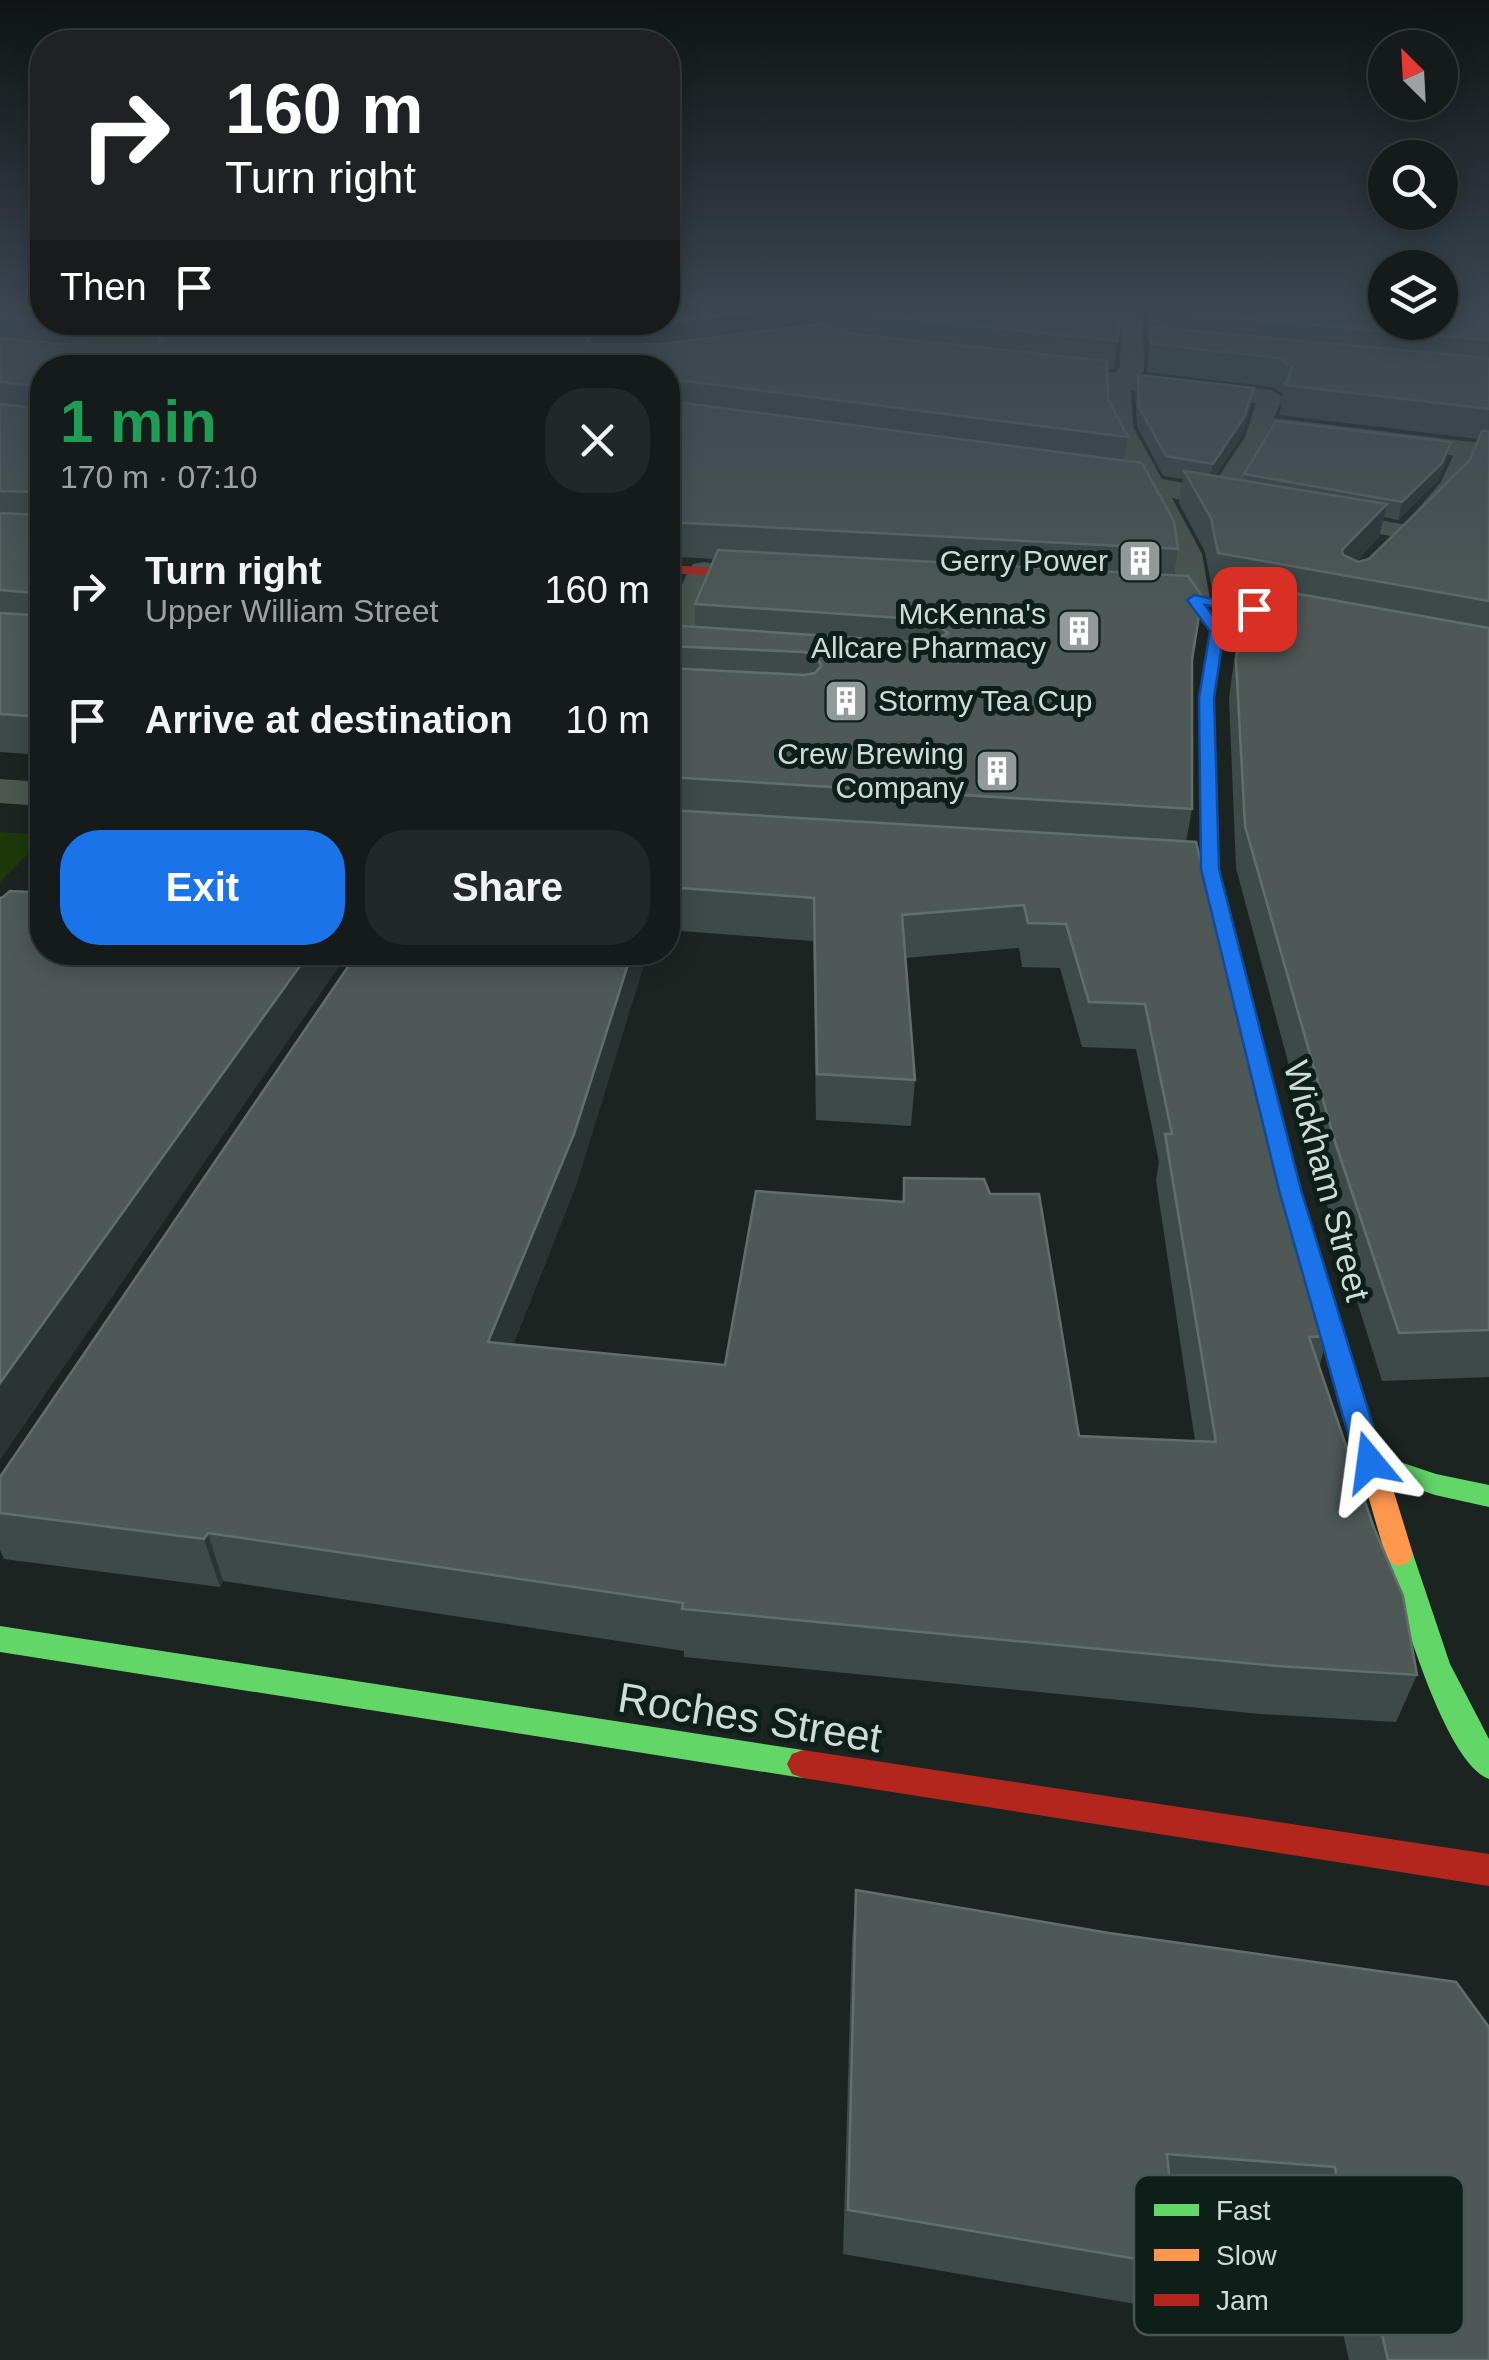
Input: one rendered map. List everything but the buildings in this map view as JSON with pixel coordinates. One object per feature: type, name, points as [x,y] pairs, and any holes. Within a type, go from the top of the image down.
[{"type":"main road","points":[[680,570],[802,577]]},
{"type":"main road","points":[[1183,599],[1228,605]]},
{"type":"main road","name":"Wickham Street","points":[[1183,599],[1218,631],[1207,698],[1210,869],[1290,1190],[1432,1657],[1464,1732],[1489,1764]]},
{"type":"main road","points":[[1370,1462],[1435,1484],[1489,1496]]},
{"type":"main road","name":"Roches Street","points":[[0,1639],[1489,1870]]},
{"type":"street","points":[[1120,417],[1120,427],[1187,554],[1183,599]]},
{"type":"street","points":[[1061,471],[1228,500],[1258,437],[1262,417]]},
{"type":"street","points":[[1259,424],[1477,451]]},
{"type":"street","points":[[680,646],[704,571]]},
{"type":"street","points":[[0,791],[30,793]]},
{"type":"street","points":[[1163,866],[1210,869]]},
{"type":"lane","points":[[1294,512],[1400,539],[1477,451]]},
{"type":"green space","points":[[0,832],[30,834],[30,852],[0,882]]},
{"type":"traffic: fast","points":[[1370,1462],[1435,1484],[1489,1496]]},
{"type":"traffic: fast","points":[[1399,1554],[1446,1691],[1489,1765]]},
{"type":"traffic: fast","points":[[0,1639],[803,1764]]},
{"type":"traffic: slow","points":[[1251,1033],[1290,1190],[1399,1554]]},
{"type":"traffic: jam","points":[[680,570],[784,576]]},
{"type":"traffic: jam","points":[[1194,599],[1217,631],[1207,698],[1210,869],[1251,1033]]},
{"type":"traffic: jam","points":[[803,1764],[1489,1870]]},
{"type":"place","name":"Gerry Power","points":[[1140,561]]},
{"type":"place","name":"McKenna's Allcare Pharmacy","points":[[1079,631]]},
{"type":"place","name":"Stormy Tea Cup","points":[[846,701]]},
{"type":"place","name":"Crew Brewing Company","points":[[997,771]]},
{"type":"route","points":[[1254,609],[1194,600],[1218,631],[1207,698],[1210,869],[1290,1190],[1370,1462]]}]
